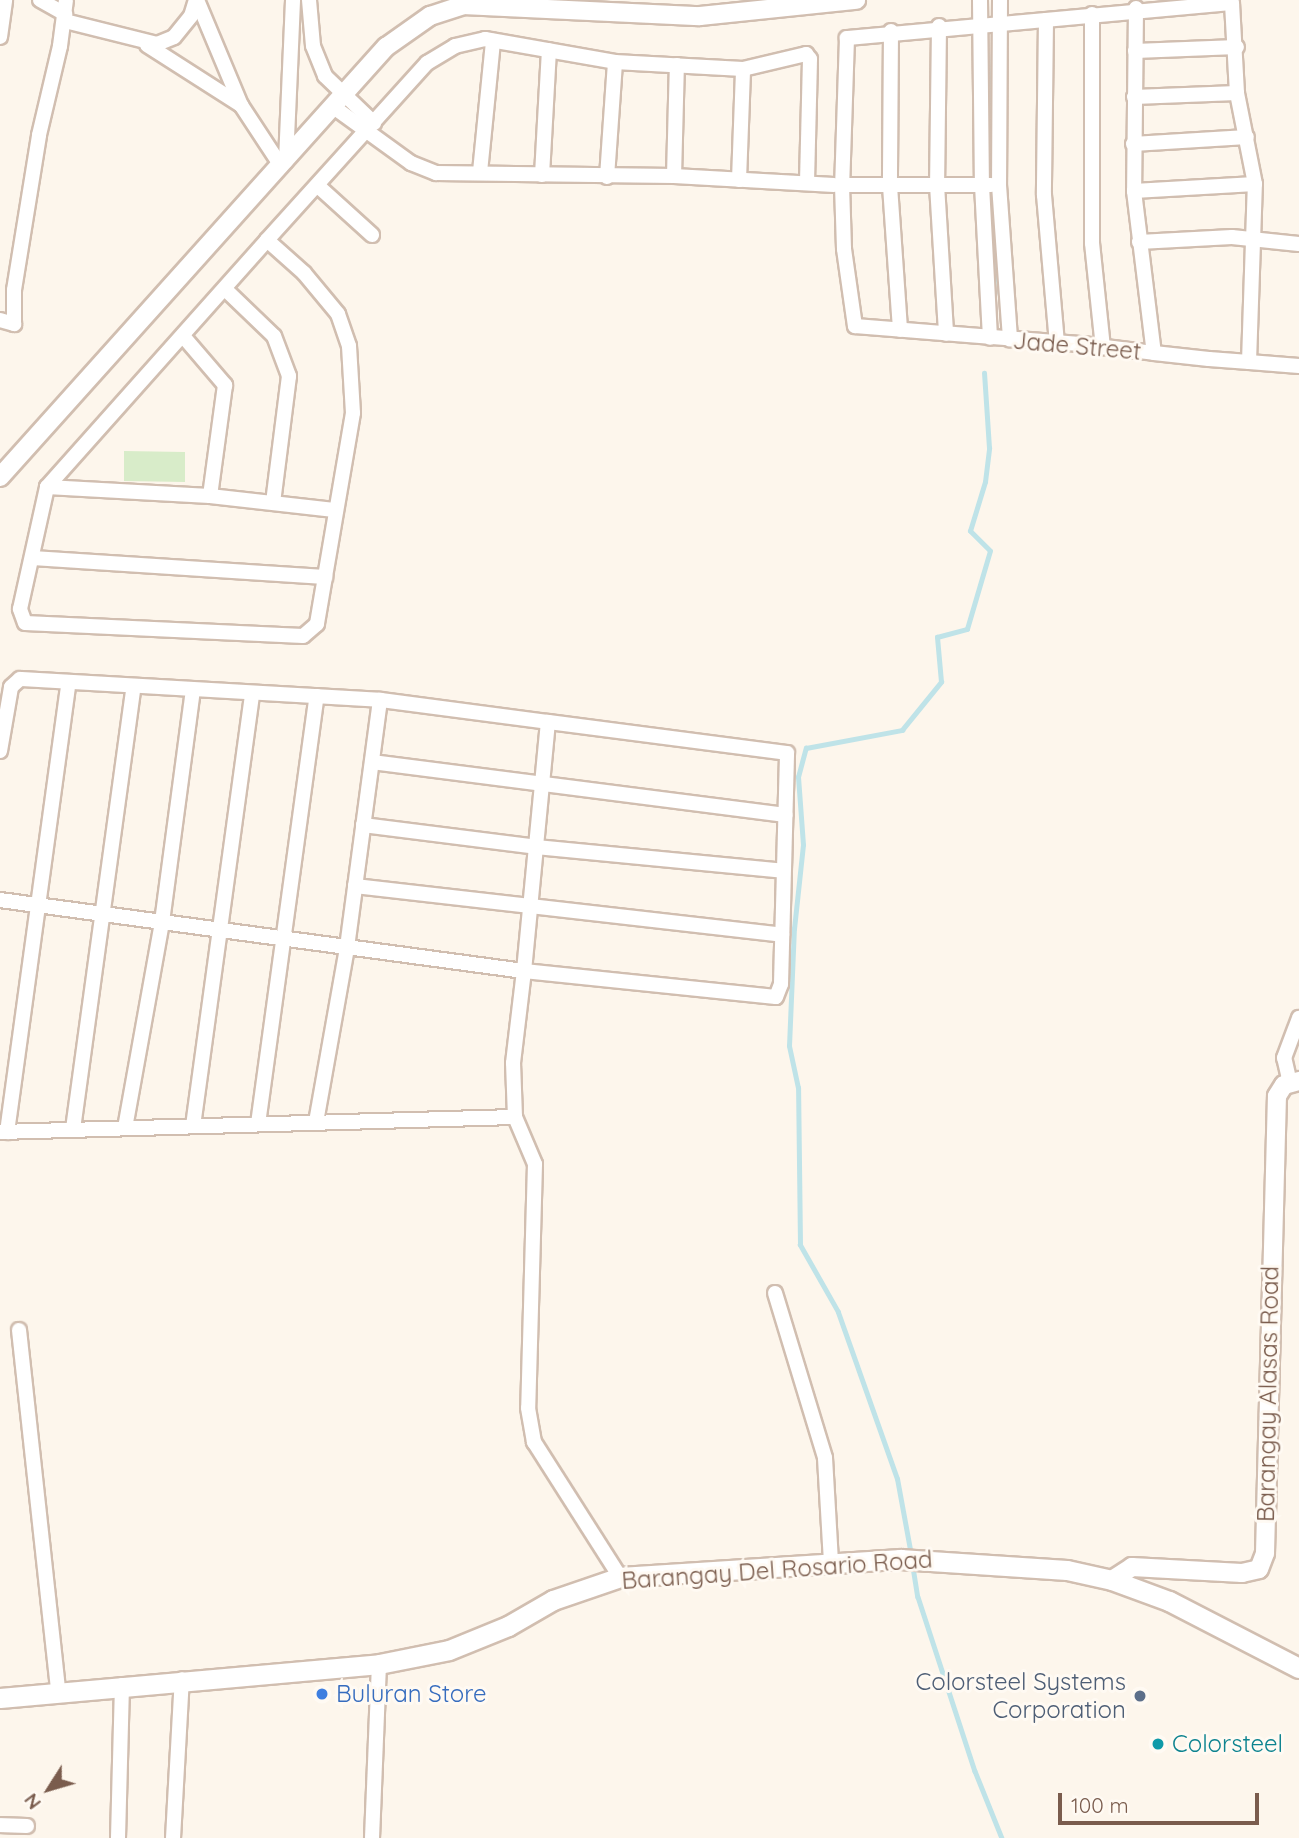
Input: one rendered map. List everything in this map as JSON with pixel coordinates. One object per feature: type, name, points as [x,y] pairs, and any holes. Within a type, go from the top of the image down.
[{"type":"main road","name":"Barangay Del Rosario Road","points":[[0,1698],[58,1690],[379,1664],[449,1650],[508,1626],[553,1600],[620,1577],[900,1559],[1067,1570],[1112,1580],[1169,1601],[1299,1668]]},
{"type":"street","points":[[0,37],[5,0]]},
{"type":"street","points":[[40,0],[148,45],[242,105]]},
{"type":"street","points":[[148,45],[174,37],[191,16],[196,0]]},
{"type":"street","points":[[196,0],[242,105],[283,163]]},
{"type":"street","points":[[283,163],[293,0]]},
{"type":"street","points":[[309,0],[313,46],[339,103],[421,169],[607,177],[674,176],[838,185],[999,185]]},
{"type":"street","points":[[0,477],[339,103],[386,47],[406,30],[463,5],[700,16],[856,0]]},
{"type":"street","points":[[980,0],[982,185],[990,338]]},
{"type":"street","points":[[1000,0],[1002,22],[999,185],[1010,340]]},
{"type":"street","points":[[838,185],[847,37],[939,26],[1046,20],[1136,8],[1233,3],[1237,93],[1255,184],[1251,238],[1249,362]]},
{"type":"street","points":[[1136,8],[1134,191],[1154,354]]},
{"type":"street","points":[[0,320],[14,324],[15,290],[39,135],[65,12]]},
{"type":"street","points":[[1092,14],[1093,243],[1103,347]]},
{"type":"street","points":[[1046,20],[1044,195],[1057,343]]},
{"type":"street","points":[[939,26],[937,185],[946,334]]},
{"type":"street","points":[[891,31],[890,186],[900,330]]},
{"type":"street","points":[[267,240],[304,273],[338,314],[349,346],[353,412],[334,510],[317,624],[303,636],[25,623],[20,609],[47,488],[226,290],[267,240],[427,63],[456,46],[493,41],[615,62],[743,69],[798,53],[810,59],[807,183]]},
{"type":"street","points":[[480,172],[493,41]]},
{"type":"street","points":[[1135,51],[1237,47]]},
{"type":"street","points":[[542,175],[549,50]]},
{"type":"street","points":[[607,177],[615,62]]},
{"type":"street","points":[[674,176],[677,65]]},
{"type":"street","points":[[739,180],[743,69]]},
{"type":"street","points":[[1134,97],[1237,93]]},
{"type":"street","points":[[1133,144],[1247,137]]},
{"type":"street","points":[[1134,191],[1255,184]]},
{"type":"street","name":"Jade Street","points":[[838,185],[855,326],[1249,362],[1299,362]]},
{"type":"street","points":[[318,186],[372,235]]},
{"type":"street","points":[[1139,242],[1251,238],[1299,244]]},
{"type":"street","points":[[226,290],[274,336],[289,376],[273,502]]},
{"type":"street","points":[[183,335],[225,385],[210,496]]},
{"type":"street","points":[[47,488],[210,496],[334,510]]},
{"type":"street","points":[[32,558],[325,577]]},
{"type":"street","points":[[0,751],[16,682],[69,682],[380,700],[781,750],[789,759],[781,984],[776,997],[524,971],[0,900]]},
{"type":"street","points":[[69,682],[40,905],[4,1132],[515,1117]]},
{"type":"street","points":[[73,1129],[134,686]]},
{"type":"street","points":[[125,1128],[162,922],[193,690]]},
{"type":"street","points":[[193,1126],[252,693]]},
{"type":"street","points":[[258,1124],[317,696]]},
{"type":"street","points":[[316,1122],[347,948],[380,700]]},
{"type":"street","points":[[548,722],[513,1063],[515,1117],[535,1164],[528,1408],[534,1443],[620,1577]]},
{"type":"street","points":[[372,762],[786,815]]},
{"type":"street","points":[[363,825],[536,848],[783,871]]},
{"type":"street","points":[[355,887],[530,909],[782,935]]},
{"type":"street","points":[[1295,1082],[1284,1058],[1299,1018]]},
{"type":"street","name":"Barangay Alasas Road","points":[[1112,1580],[1132,1567],[1242,1573],[1259,1569],[1265,1553],[1277,1096],[1295,1082]]},
{"type":"street","points":[[775,1293],[825,1458],[831,1562]]},
{"type":"street","points":[[19,1330],[58,1690]]},
{"type":"street","points":[[372,1838],[379,1664]]},
{"type":"street","points":[[173,1838],[182,1679]]},
{"type":"street","points":[[118,1838],[122,1685]]},
{"type":"street","points":[[0,1825],[27,1826]]},
{"type":"green space","points":[[124,451],[185,452],[185,482],[124,481]]},
{"type":"waterway","points":[[989,155],[993,52]]},
{"type":"waterway","points":[[990,204],[1000,293]]},
{"type":"waterway","points":[[911,1555],[897,1479],[838,1312],[800,1245],[798,1088],[789,1046],[794,929],[803,845],[798,777],[806,748],[902,730],[941,682],[937,637],[967,629],[990,551],[970,531],[985,482],[989,448],[984,373]]},
{"type":"waterway","points":[[913,1567],[918,1597],[975,1771],[1002,1838]]},
{"type":"place","name":"Buluran Store","points":[[322,1694]]},
{"type":"place","name":"Colorsteel Systems Corporation","points":[[1140,1696]]},
{"type":"place","name":"Colorsteel","points":[[1158,1744]]}]
